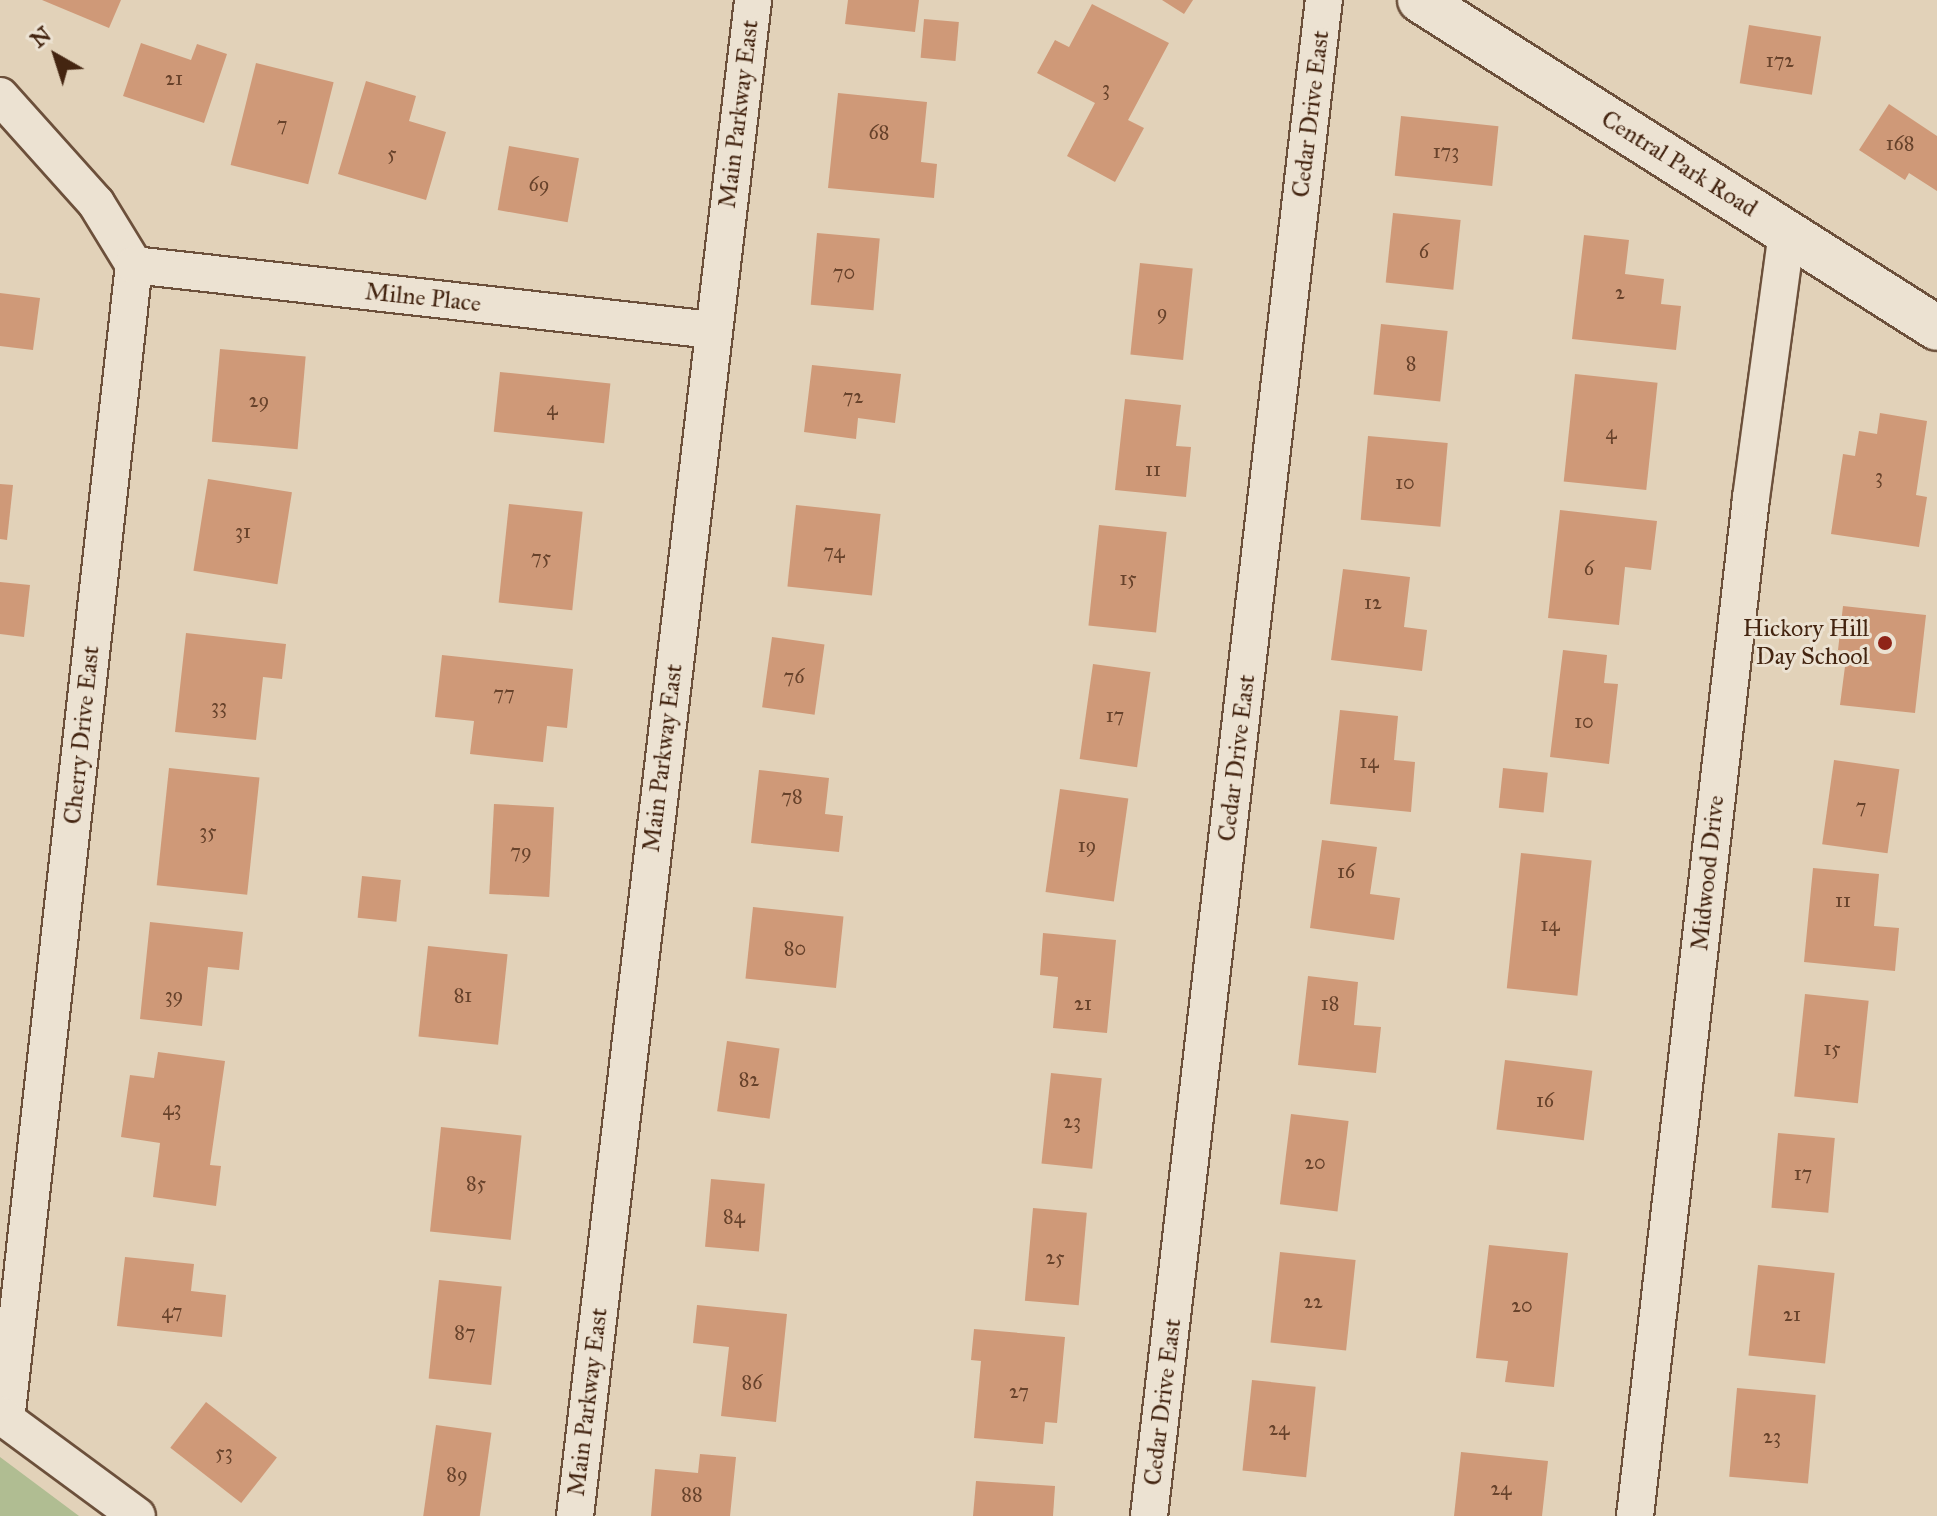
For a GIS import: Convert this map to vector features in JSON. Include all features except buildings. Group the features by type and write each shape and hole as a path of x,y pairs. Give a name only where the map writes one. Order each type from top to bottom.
{"street":[{"name":"Main Parkway East","path":"575,1516 753,0"},
{"name":"Cedar Drive East","path":"1149,1516 1324,0"},
{"name":"Central Park Road","path":"1420,0 1937,328"},
{"path":"0,96 96,203 134,265"},
{"name":"Midwood Drive","path":"1635,1516 1751,498 1787,232"},
{"name":"Milne Place","path":"134,265 712,330"},
{"name":"Cherry Drive East","path":"3,1418 134,265"},
{"path":"3,1418 137,1516"}],"green space":[{"path":"0,1457 79,1516 0,1516"}],"place":[{"name":"Hickory Hill Day School","path":"1885,643"}]}
